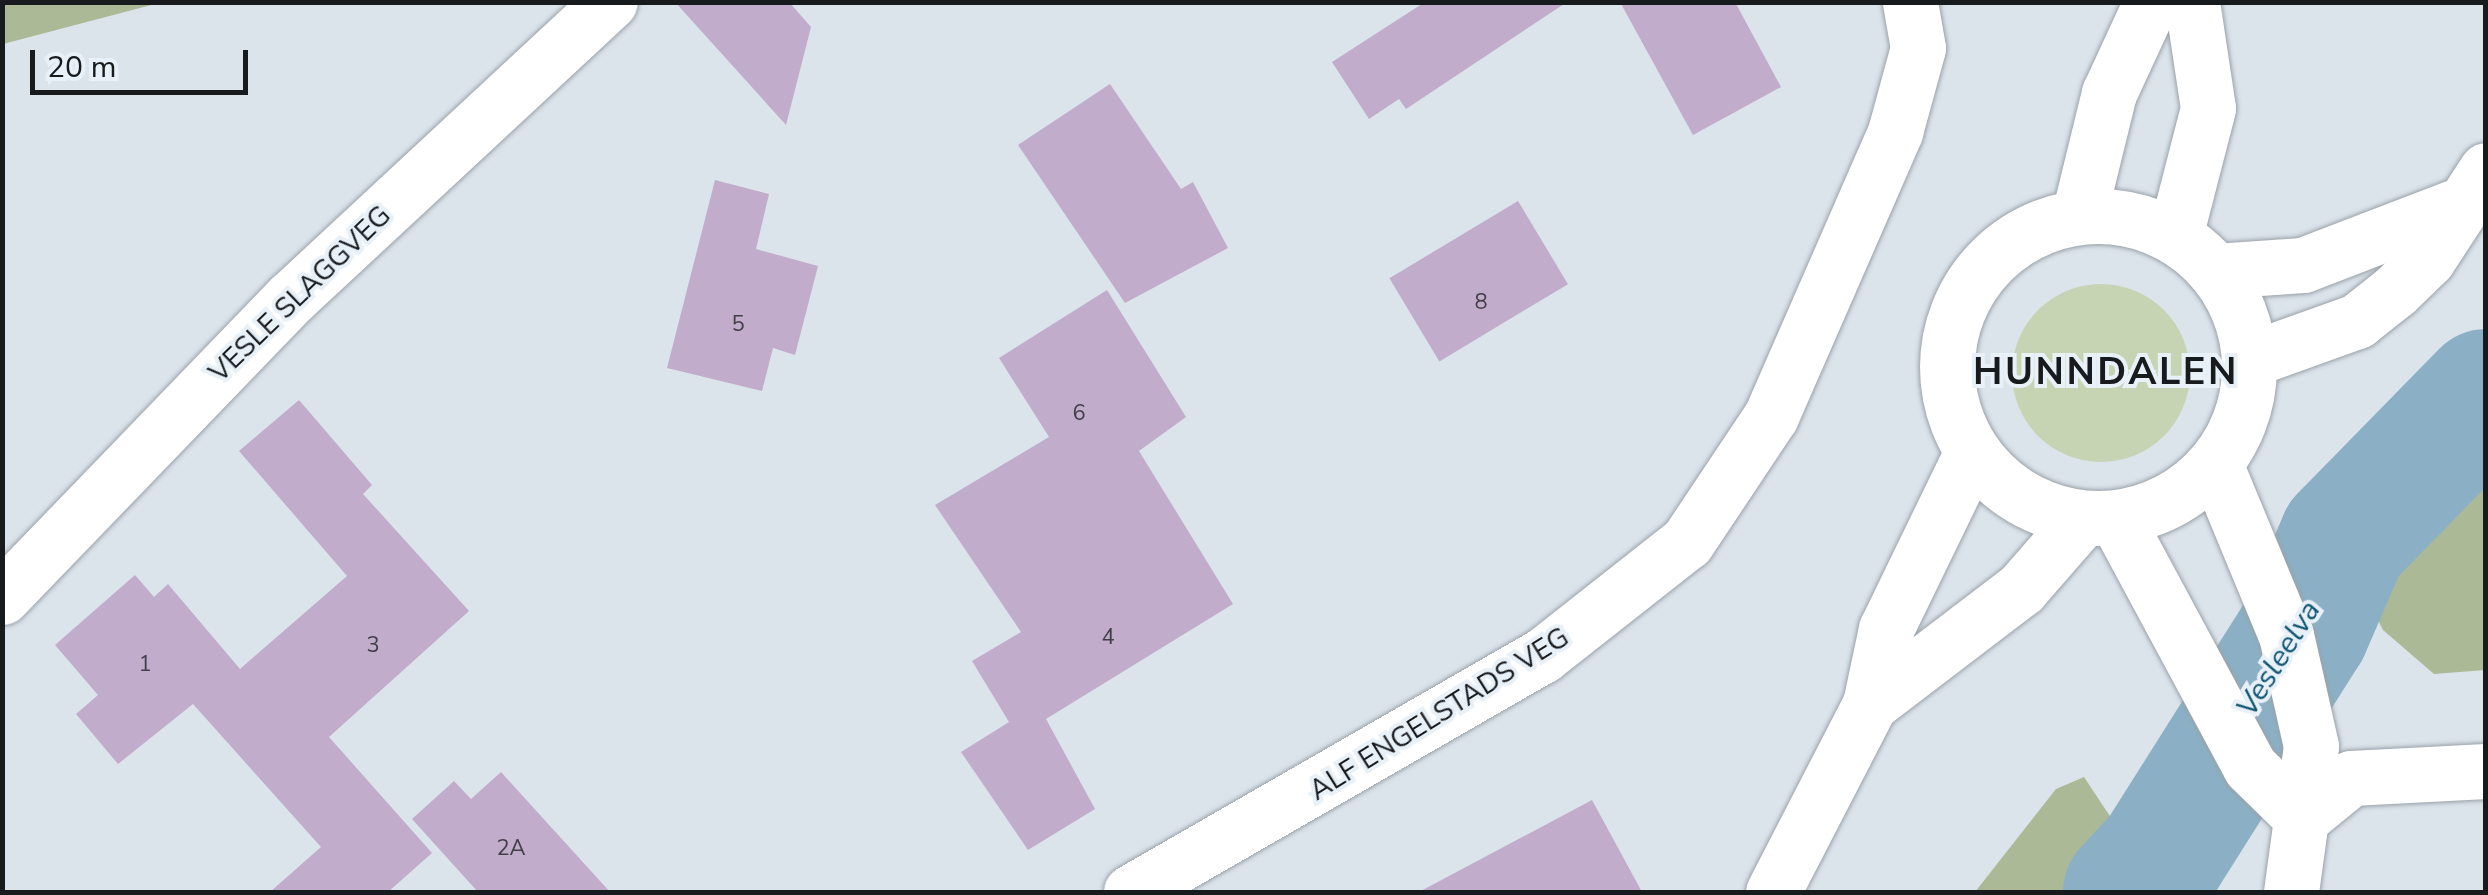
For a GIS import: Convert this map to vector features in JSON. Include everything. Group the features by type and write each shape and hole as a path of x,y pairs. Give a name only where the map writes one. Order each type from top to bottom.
{"main road":[{"name":"VESLE SLAGGVEG","path":"2,597 291,298 610,2"},
{"name":"ALF ENGELSTADS VEG","path":"1131,892 1542,656 1686,542 1771,416 1895,132 1918,48 1910,2"},
{"path":"2079,216 2110,93 2151,2"},
{"path":"2174,236 2208,108 2192,2"},
{"path":"2216,271 2304,266 2470,188"},
{"path":"2252,359 2357,321 2428,258 2470,188"},
{"path":"1870,704 2021,589 2099,519 2158,508 2215,464 2243,415 2252,359 2237,303 2216,271 2174,236 2136,219 2079,216 2008,244 1959,303 1945,392 1972,452 1992,478 2099,519 2250,768 2302,818"},
{"path":"1772,892 1870,704 1886,629 1972,452"},
{"path":"2215,464 2286,635 2311,746 2291,892"},
{"path":"2302,818 2351,778 2486,770"}],"green space":[{"path":"3,2 159,2 159,3 3,44"},
{"path":"2101,284 2135,291 2164,310 2183,339 2190,373 2183,407 2164,436 2135,455 2101,462 2067,455 2038,436 2019,407 2012,373 2019,339 2038,310 2067,291"},
{"path":"2485,470 2485,670 2434,674 2383,630 2368,601 2370,570"},
{"path":"2084,777 2160,892 1975,892 2056,789"}],"building":[{"path":"675,2 789,2 811,27 786,125"},
{"path":"1425,2 1567,2 1406,109 1399,99 1369,119 1332,62"},
{"path":"1620,2 1735,2 1781,87 1693,135"},
{"path":"1110,84 1181,189 1193,182 1228,248 1125,303 1018,145"},
{"path":"715,180 769,194 756,249 818,266 795,355 773,348 762,391 667,368"},
{"path":"1518,201 1568,284 1439,361 1389,278"},
{"path":"1107,290 1186,417 1139,451 1233,604 1046,719 1095,809 1028,850 961,752 1009,722 972,661 1021,632 935,505 1049,437 999,358"},
{"path":"299,400 372,485 363,494 469,611 329,737 432,853 388,892 270,892 321,847 193,704 118,764 76,714 98,695 55,645 135,575 154,597 168,584 240,669 347,576 239,451"},
{"path":"501,772 610,892 478,892 412,819 454,781 471,799"},
{"path":"1592,800 1642,892 1419,892"}],"waterway":[{"name":"Vesleelva","path":"2128,892 2162,855 2305,629 2344,539 2486,394"}],"district":[{"name":"HUNNDALEN","path":"2106,372"}]}
